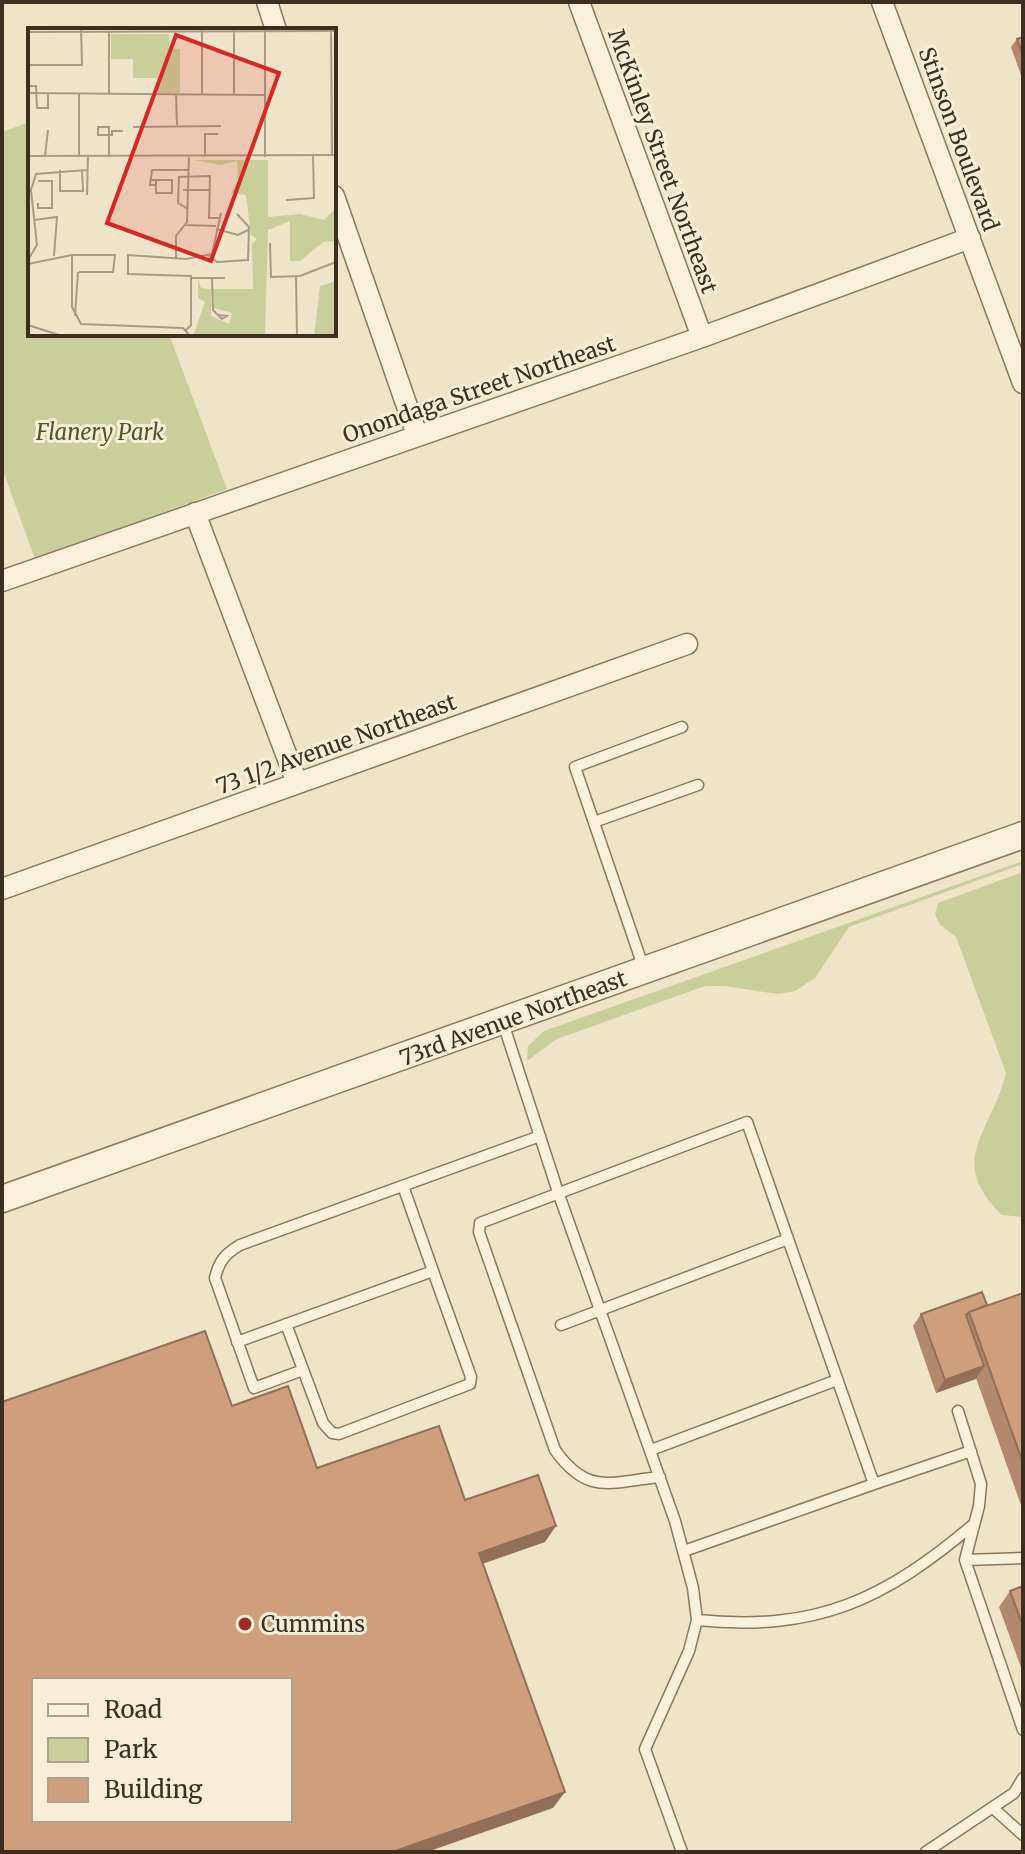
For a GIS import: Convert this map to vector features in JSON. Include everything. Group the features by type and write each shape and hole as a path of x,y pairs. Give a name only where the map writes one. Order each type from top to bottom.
{"street":[{"path":"267,2 275,28"},
{"name":"McKinley Street Northeast","path":"579,2 702,337"},
{"name":"Stinson Boulevard","path":"882,2 1023,383"},
{"path":"336,202 417,435"},
{"name":"Onondaga Street Northeast","path":"2,581 702,337 970,238"},
{"path":"195,513 297,783"},
{"name":"73 1/2 Avenue Northeast","path":"2,889 687,644"},
{"name":"73rd Avenue Northeast","path":"2,1199 1023,835"}],"lane":[{"path":"645,971 575,767 682,727"},
{"path":"594,822 698,785"},
{"path":"502,1022 599,1310 651,1450 693,1588 697,1620 689,1651 645,1749 682,1852"},
{"path":"660,1477 601,1483 581,1478 566,1466 555,1450 479,1232 480,1223 747,1122 874,1484"},
{"path":"303,1370 254,1388 215,1278 218,1264 226,1253 240,1245 540,1136"},
{"path":"286,1324 323,1423 332,1433 339,1434 470,1384 471,1377 403,1186"},
{"path":"561,1325 788,1239"},
{"path":"237,1342 433,1271"},
{"path":"651,1450 837,1380"},
{"path":"958,1411 981,1484 965,1560 1023,1730"},
{"path":"684,1551 971,1451"},
{"path":"697,1620 740,1624 780,1622 852,1604 885,1589 924,1565 974,1524"},
{"path":"965,1560 1023,1558"},
{"path":"926,1852 1014,1793 1023,1778"},
{"path":"993,1808 1023,1835"}],"green space":[{"name":"Flanery Park","path":"28,123 28,336 170,336 227,489 35,559 2,468 2,132"},
{"path":"1023,861 1023,864 849,927 815,978 795,991 778,994 705,986 557,1039 527,1061 528,1046 544,1031"},
{"path":"1023,872 1023,1217 1002,1215 985,1196 977,1178 977,1146 1006,1073 956,937 940,925 935,915 938,903"}],"building":[{"path":"1023,37 1023,56 1017,39"},
{"path":"982,1292 987,1305 966,1315 984,1366 945,1380 921,1314"},
{"path":"1023,1293 1023,1463 969,1312"},
{"name":"Cummins","path":"205,1331 232,1406 288,1386 317,1468 439,1426 465,1500 538,1475 556,1526 479,1553 565,1792 392,1852 2,1852 2,1402"},
{"path":"1023,1586 1023,1626 1010,1591"}],"place":[{"name":"Cummins","path":"245,1624"}]}
